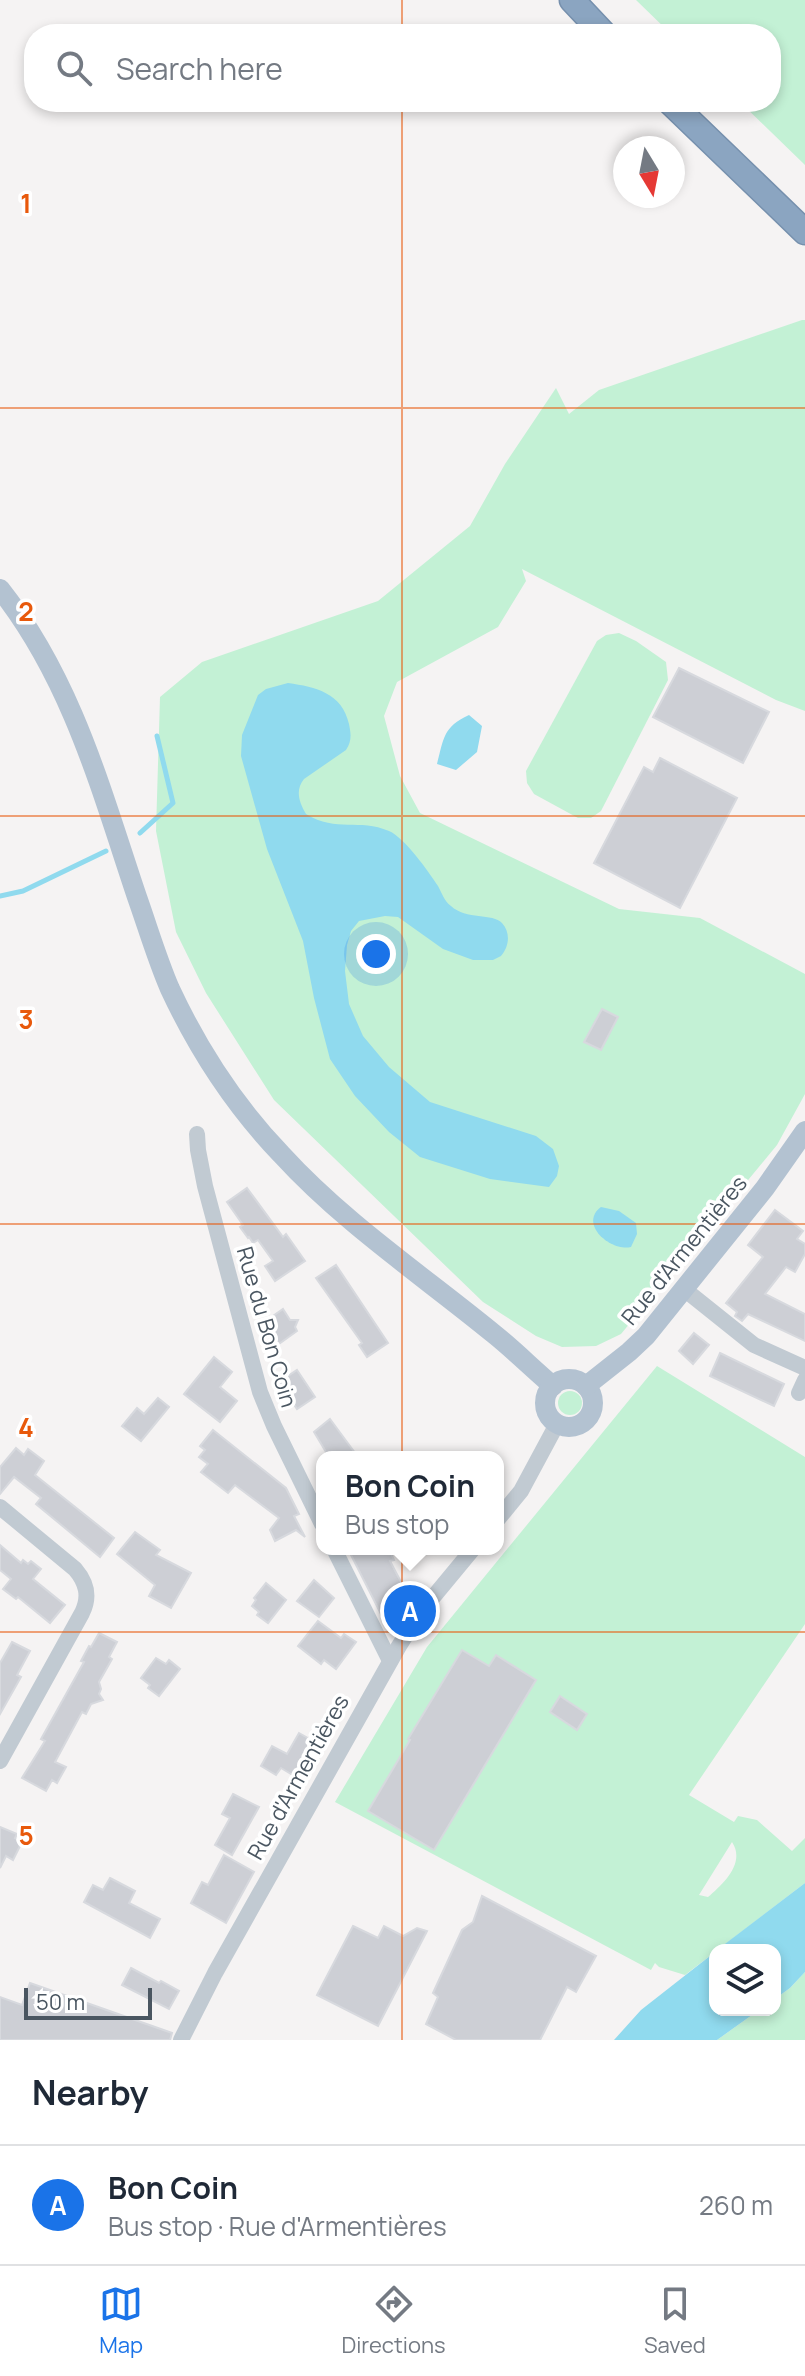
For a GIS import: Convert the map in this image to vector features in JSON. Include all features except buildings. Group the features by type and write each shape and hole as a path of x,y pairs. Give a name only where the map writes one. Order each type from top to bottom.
{"highway":[{"path":"572,0 595,24"},
{"path":"680,112 805,232"}],"main road":[{"path":"0,589 25,624 71,709 87,745 164,974 201,1048 223,1083 272,1145 320,1193 553,1386"},
{"name":"Rue d'Armentières","path":"586,1386 638,1344 774,1177 805,1131"},
{"path":"569,1379 586,1386 593,1399 589,1416 574,1427 557,1424 550,1418 545,1406 553,1386 569,1379"}],"street":[{"name":"Rue du Bon Coin","path":"197,1134 205,1186 260,1392 316,1512"},
{"path":"684,1289 754,1345 805,1368"},
{"path":"504,1512 521,1491 557,1424"},
{"path":"0,1507 75,1569 84,1582 87,1601 0,1761"},
{"path":"337,1555 390,1661"},
{"name":"Rue d'Armentières","path":"181,2040 215,1973 390,1661 420,1613 468,1555"}],"green space":[{"path":"636,0 805,0 805,165 750,112 781,112 781,24 661,24"},
{"path":"805,320 805,711 776,700 522,569 526,581 498,627 397,682 384,716 400,776 420,813 619,909 700,918 805,974 805,1094 777,1145 621,1334 596,1346 562,1347 536,1336 483,1302 274,1100 206,993 176,932 156,831 160,697 202,662 378,601 470,526 505,464 556,388 569,414 599,390"},
{"path":"619,633 666,662 668,680 601,811 591,818 578,818 534,794 527,783 526,771 597,641 606,635"},
{"path":"657,1366 805,1457 805,1624 689,1795 734,1822 738,1816 757,1820 792,1851 805,1838 805,1883 725,1944 709,1944 709,1957 685,1975 655,1963 651,1970 335,1802 427,1647","holes":["732,1842 736,1850 735,1865 708,1897 699,1895"]},
{"path":"570,1391 581,1398 582,1403 575,1414 570,1415 559,1408 558,1403 565,1392"},
{"path":"805,1972 805,2040 717,2040 751,2016 781,2016 781,1995"}],"water":[{"path":"288,683 318,690 334,698 346,714 350,731 346,750 301,783 299,796 306,814 328,823 378,827 389,831 409,848 449,904 464,913 498,920 508,935 501,956 493,960 473,960 443,949 398,917 359,921 351,931 347,945 345,971 349,1004 363,1036 389,1067 430,1102 536,1136 553,1149 559,1166 557,1176 549,1187 490,1179 420,1157 389,1132 355,1096 330,1059 303,941 267,849 241,756 242,735 258,695 266,689"},
{"path":"469,715 482,726 477,752 456,770 437,764 449,729"},
{"path":"601,1207 619,1211 636,1223 637,1234 631,1247 615,1245 600,1235 593,1221"},
{"path":"805,1883 805,1972 790,1988 781,1995 781,1944 725,1944"},
{"path":"709,1957 709,2016 751,2016 717,2040 614,2040 641,2010"}],"waterway":[{"path":"140,833 173,803 157,736"},
{"path":"0,896 23,891 106,851"}],"place":[{"name":"Bon Coin","path":"410,1611"}]}
